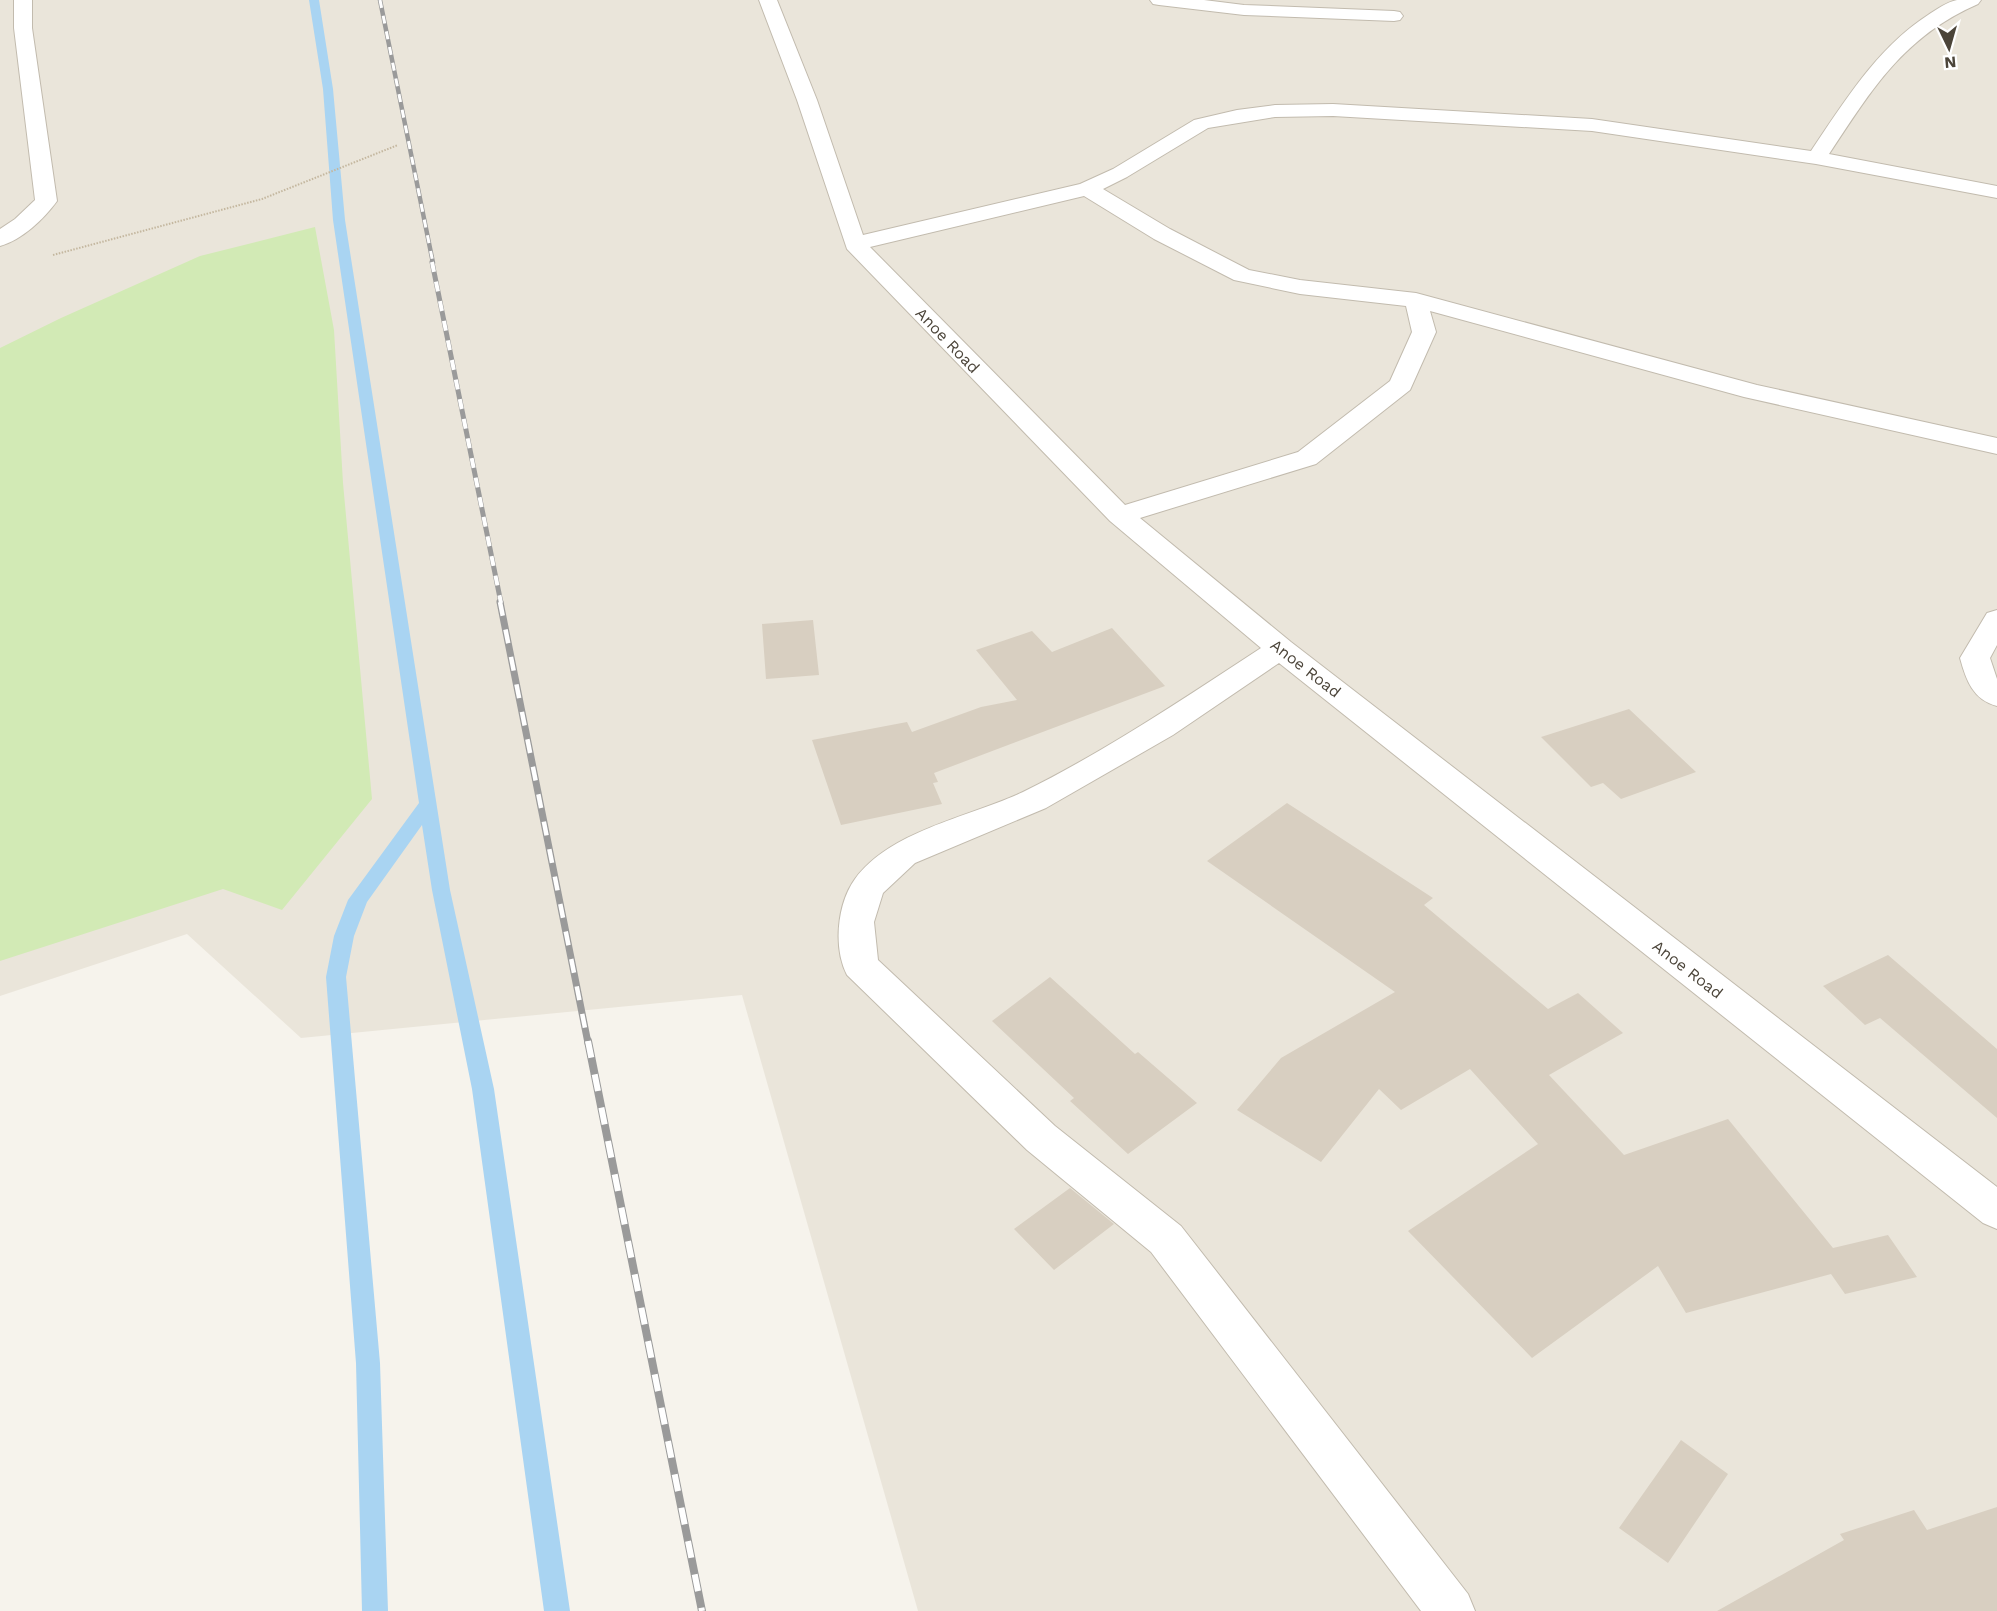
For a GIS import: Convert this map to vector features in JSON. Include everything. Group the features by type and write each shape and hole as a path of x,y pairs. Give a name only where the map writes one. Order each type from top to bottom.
{"street":[{"path":"0,239 23,224 46,201 23,28 23,0"},
{"name":"Anoe Road","path":"768,0 807,100 855,244 1120,515 1280,649 1997,1211"},
{"path":"1159,0 1244,10 1394,16"},
{"path":"1816,158 1873,75 1888,58 1926,24 1960,4 1972,0"},
{"path":"855,244 1087,189 1120,173 1201,124 1275,111 1333,110 1592,125 1816,158 1997,192"},
{"path":"1087,189 1162,234 1242,275 1300,287 1416,300 1754,392 1996,449"},
{"path":"1120,515 1307,458 1401,385 1424,332 1416,300"},
{"path":"1997,619 1975,658 1982,682 1997,696"},
{"path":"1280,649 1162,728 1034,800 903,854 868,887 856,922 860,965 1041,1138 1166,1239 1451,1611"}],"path":[{"path":"45,257 262,200 398,145"}],"shaded area":[{"path":"0,0 1997,0 1997,1611 918,1611 742,995 301,1038 187,934 0,996"}],"green space":[{"path":"315,227 334,330 343,483 372,799 282,910 223,889 0,961 0,348 200,256"}],"building":[{"path":"813,620 819,675 766,679 762,624"},
{"path":"1112,628 1165,686 934,773 938,782 933,783 942,804 841,825 812,740 907,722 912,732 981,707 1017,700 976,650 1032,631 1052,652"},
{"path":"1629,709 1696,772 1621,799 1603,783 1591,787 1541,737"},
{"path":"1287,803 1433,898 1424,905 1548,1009 1578,993 1623,1033 1549,1075 1624,1155 1728,1119 1833,1248 1888,1235 1917,1277 1845,1294 1831,1274 1686,1313 1658,1266 1532,1358 1408,1231 1538,1144 1470,1069 1401,1110 1379,1089 1321,1162 1237,1110 1281,1058 1395,992 1207,861"},
{"path":"1888,955 1997,1049 1997,1118 1880,1018 1865,1025 1823,986"},
{"path":"1050,977 1135,1054 1138,1052 1197,1103 1128,1154 1070,1101 1074,1098 992,1021"},
{"path":"1070,1188 1114,1224 1054,1270 1014,1229"},
{"path":"1681,1440 1728,1474 1668,1563 1619,1528"},
{"path":"1997,1507 1997,1611 1717,1611 1844,1540 1840,1534 1914,1510 1927,1530"}],"waterway":[{"path":"314,0 328,89 339,220 428,804"},
{"path":"375,1611 368,1363 336,977 344,936 358,900 428,804"},
{"path":"428,804 441,890 483,1089 557,1611"}],"railway":[{"path":"380,0 433,263"},
{"path":"432,262 501,603"},
{"path":"500,602 588,1043"},
{"path":"588,1041 702,1611"}]}
